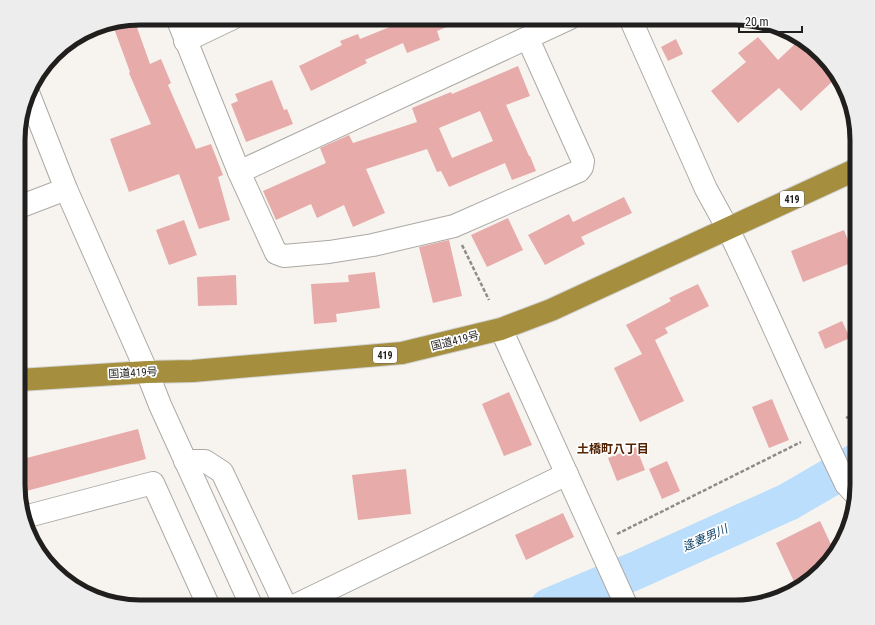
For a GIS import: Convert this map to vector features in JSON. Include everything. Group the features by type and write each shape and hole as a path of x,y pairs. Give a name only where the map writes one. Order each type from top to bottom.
{"highway":[{"name":"国道419号","path":"25,380 147,372 193,371 402,354 501,329 551,310 850,172"}],"street":[{"path":"179,25 239,172 276,254 279,256 358,248 454,226 579,171 582,167 583,161 528,39"},
{"path":"185,41 218,25"},
{"path":"239,172 556,25"},
{"path":"633,25 706,189 743,260 823,436 850,487"},
{"path":"32,102 66,189 147,372 160,405 249,600"},
{"path":"25,205 66,189"},
{"path":"501,329 625,600"},
{"path":"185,461 205,461 222,472 283,600"},
{"path":"306,600 567,474"},
{"path":"29,516 153,483 206,600"}],"path":[{"path":"454,226 489,300"},
{"path":"846,418 850,416"},
{"path":"598,543 801,442"}],"building":[{"path":"136,25 150,64 161,59 171,83 168,85 196,149 211,144 223,175 218,177 230,220 199,229 179,174 129,192 110,139 151,124 129,73 130,72 114,28"},
{"path":"395,25 452,25 437,31 440,40 407,53 403,43 365,60 367,63 311,91 299,66 342,45 340,41 358,34 360,39"},
{"path":"758,37 778,60 796,43 802,50 804,48 816,59 833,80 801,111 779,88 738,123 711,91 746,62 738,53"},
{"path":"676,39 683,54 668,61 661,47"},
{"path":"518,66 530,96 506,105 536,171 512,180 505,163 449,187 441,171 437,172 427,149 366,169 385,213 353,227 344,205 317,218 311,204 276,220 263,191 326,163 320,148 349,135 353,143 417,122 412,108 451,92 452,94","holes":["480,111 493,141 452,158 439,128"]},
{"path":"272,80 284,110 287,109 293,124 246,142 231,104 238,101 235,94"},
{"path":"624,197 632,213 581,237 585,244 545,265 528,235 569,214 573,222"},
{"path":"508,218 523,250 487,267 471,235"},
{"path":"184,220 197,255 169,265 156,230"},
{"path":"844,230 850,246 850,263 803,282 791,251"},
{"path":"449,240 462,296 433,303 419,247"},
{"path":"375,272 380,308 336,314 337,322 314,324 311,284 349,282 348,275"},
{"path":"236,275 237,305 198,306 197,277"},
{"path":"698,284 709,306 665,328 668,333 655,340 684,401 640,422 614,368 642,354 626,325 671,301 669,298"},
{"path":"842,321 850,338 825,349 818,332"},
{"path":"509,392 532,445 504,456 482,404"},
{"path":"772,399 789,440 769,448 752,407"},
{"path":"138,429 146,459 25,491 25,458"},
{"path":"636,447 645,470 617,481 608,458"},
{"path":"667,461 680,491 662,499 649,469"},
{"path":"406,469 411,514 358,520 352,475"},
{"path":"563,513 574,537 526,560 515,535"},
{"path":"820,521 832,546 811,571 795,583 776,543"}],"waterway":[{"name":"逢妻男川","path":"566,600 637,570 788,502 850,466"}],"district":[{"name":"土橋町八丁目","path":"613,449"}]}
